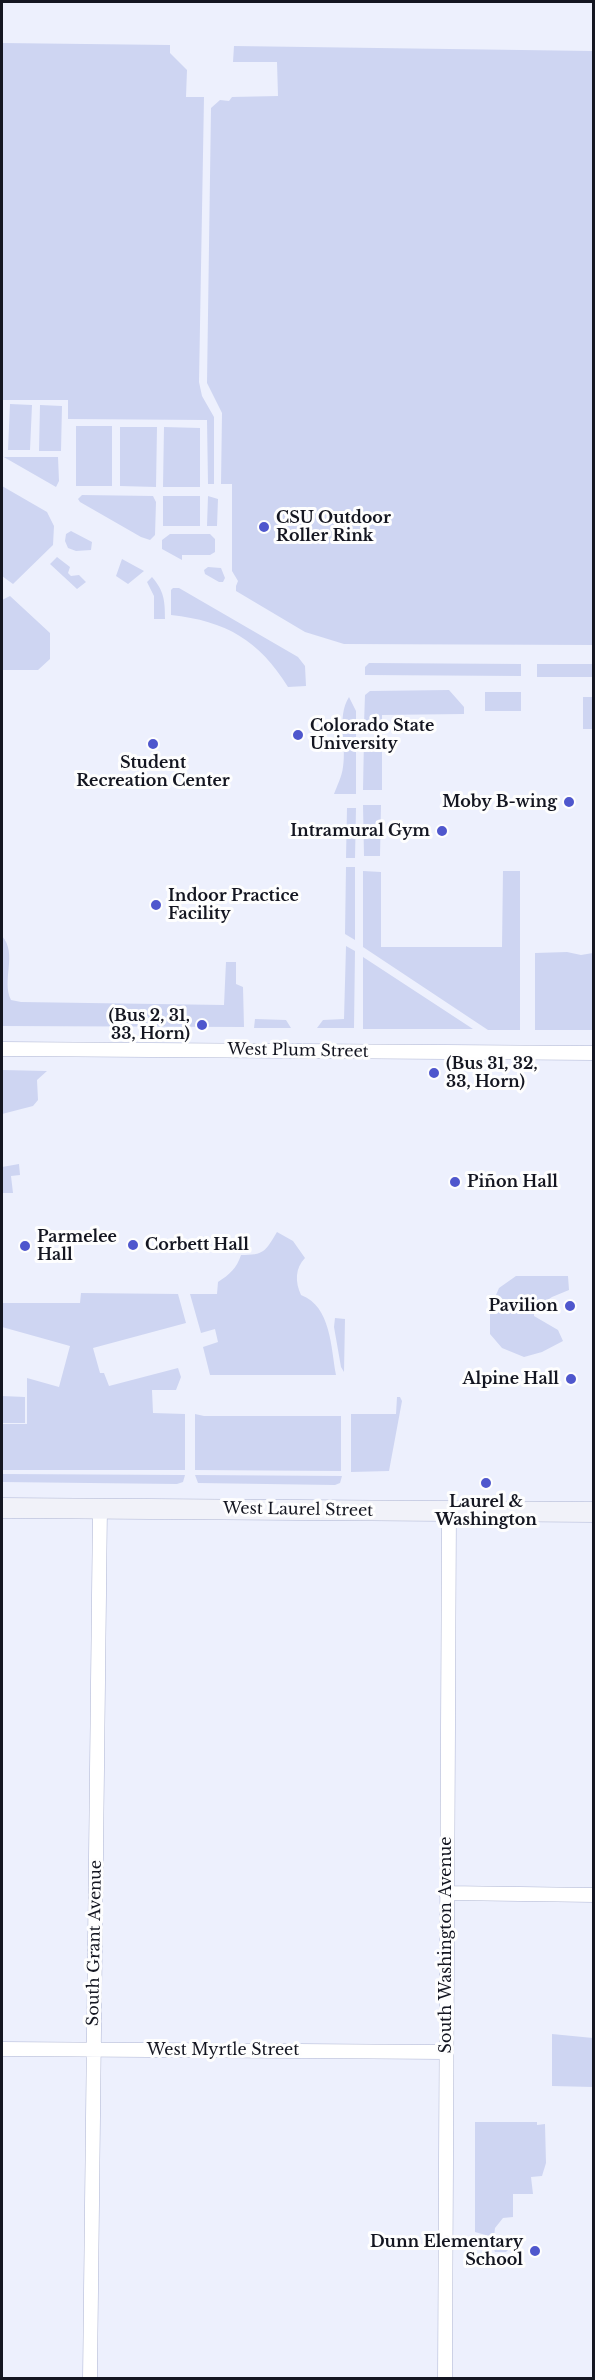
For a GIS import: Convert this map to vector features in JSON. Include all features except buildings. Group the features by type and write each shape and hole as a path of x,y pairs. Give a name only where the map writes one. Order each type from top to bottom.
{"main road":[{"name":"West Laurel Street","path":"2,1508 594,1512"}],"street":[{"name":"West Plum Street","path":"2,1049 594,1053"},
{"name":"South Grant Avenue","path":"90,2379 100,1508"},
{"name":"South Washington Avenue","path":"445,2379 449,1511"},
{"path":"446,1893 594,1895"},
{"name":"West Myrtle Street","path":"2,2049 445,2052"}],"shaded area":[{"path":"2,43 170,45 170,53 187,70 186,97 204,97 199,382 202,396 214,417 214,484 208,484 207,420 68,419 68,400 3,400 2,456"},
{"path":"234,46 593,51 593,645 344,644 305,632 236,591 238,581 232,571 232,484 221,484 222,413 207,383 211,108 220,100 229,101 232,97 278,96 277,62 233,62"},
{"path":"10,404 32,405 30,450 8,450"},
{"path":"40,405 62,406 61,451 39,451"},
{"path":"76,426 112,426 112,486 76,486"},
{"path":"120,427 157,427 156,487 120,486"},
{"path":"164,427 200,428 200,487 163,487"},
{"path":"4,457 58,457 59,481 56,487"},
{"path":"2,486 47,512 54,526 53,545 13,584 2,576"},
{"path":"82,495 153,496 156,502 155,535 150,540 141,537 80,502 78,499"},
{"path":"163,496 200,496 200,526 163,526"},
{"path":"208,496 218,499 217,526 207,526"},
{"path":"71,531 92,542 91,550 76,551 68,548 65,541 66,534"},
{"path":"170,534 210,534 215,539 215,552 210,555 182,555 182,560 162,549 162,540"},
{"path":"57,557 70,567 68,573 71,576 79,575 86,582 77,589 50,564"},
{"path":"122,559 144,571 128,584 116,576"},
{"path":"208,567 221,568 225,578 223,582 205,574 204,570"},
{"path":"152,577 163,596 165,619 154,619 154,596 147,582"},
{"path":"179,588 298,657 305,666 306,686 288,687 253,645 225,628 208,622 171,615 171,590"},
{"path":"10,596 50,633 50,659 38,670 2,670 2,600"},
{"path":"369,663 521,664 521,676 365,675 365,667"},
{"path":"537,664 593,664 593,677 537,677"},
{"path":"449,690 464,707 464,714 382,715 382,724 364,724 365,695 370,691"},
{"path":"485,692 521,692 521,711 485,711"},
{"path":"349,697 356,711 356,794 334,794 343,767 342,722"},
{"path":"583,697 593,697 593,729 583,729"},
{"path":"364,739 382,739 382,790 363,790"},
{"path":"363,805 381,805 380,856 364,856"},
{"path":"347,808 356,808 355,858 346,858"},
{"path":"346,867 355,867 355,940 345,934"},
{"path":"363,871 381,872 381,947 502,947 503,871 520,871 520,1030 488,1030 363,947"},
{"path":"2,936 9,951 8,992 11,1000 21,1002 224,1005 226,962 236,962 236,984 243,987 244,1027 2,1026"},
{"path":"346,946 355,951 354,1028 317,1028 323,1020 344,1019"},
{"path":"567,952 581,955 593,953 593,1030 535,1030 535,953"},
{"path":"363,957 473,1029 363,1029"},
{"path":"255,1019 286,1020 291,1028 254,1028"},
{"path":"2,1070 47,1071 37,1080 38,1100 33,1106 2,1114"},
{"path":"19,1164 20,1175 11,1176 13,1193 2,1193 2,1167"},
{"path":"277,1232 293,1241 305,1258 298,1271 298,1285 301,1295 311,1300 324,1318 331,1341 336,1375 210,1375 203,1347 218,1342 215,1329 201,1333 190,1294 217,1294 218,1282 232,1271 241,1255 263,1251"},
{"path":"516,1276 568,1276 569,1290 552,1297 534,1309 534,1316 558,1330 563,1341 542,1352 524,1357 502,1348 490,1334 490,1309 499,1288"},
{"path":"81,1293 178,1294 186,1323 93,1348 100,1373 104,1373 109,1386 178,1368 181,1377 176,1390 152,1390 153,1413 185,1414 185,1470 2,1470 2,1424 27,1424 27,1378 59,1387 70,1346 2,1327 2,1296 3,1303 80,1303"},
{"path":"335,1318 345,1319 344,1372 341,1367 334,1327"},
{"path":"2,1396 25,1397 25,1423 2,1423"},
{"path":"397,1397 400,1397 402,1401 389,1471 351,1472 351,1414 396,1414"},
{"path":"195,1414 204,1416 341,1416 341,1471 195,1470"},
{"path":"2,1474 185,1475 183,1482 177,1484 2,1482"},
{"path":"195,1475 342,1476 340,1483 335,1485 198,1483"},
{"path":"552,2034 593,2038 593,2087 552,2086"},
{"path":"475,2122 545,2124 546,2163 542,2176 531,2177 533,2194 513,2194 513,2217 503,2218 495,2228 497,2242 508,2250 506,2252 495,2252 489,2236 475,2232"}],"place":[{"name":"CSU Outdoor Roller Rink","path":"264,527"},
{"name":"Colorado State University","path":"298,735"},
{"name":"Student Recreation Center","path":"153,744"},
{"name":"Moby B-wing","path":"569,802"},
{"name":"Intramural Gym","path":"442,831"},
{"name":"Indoor Practice Facility","path":"156,905"},
{"name":"(Bus 2, 31, 33, Horn)","path":"202,1025"},
{"name":"(Bus 31, 32, 33, Horn)","path":"434,1073"},
{"name":"Piñon Hall","path":"455,1182"},
{"name":"Corbett Hall","path":"133,1245"},
{"name":"Parmelee Hall","path":"25,1246"},
{"name":"Pavilion","path":"570,1306"},
{"name":"Alpine Hall","path":"571,1379"},
{"name":"Laurel & Washington","path":"486,1483"},
{"name":"Dunn Elementary School","path":"535,2251"}]}
